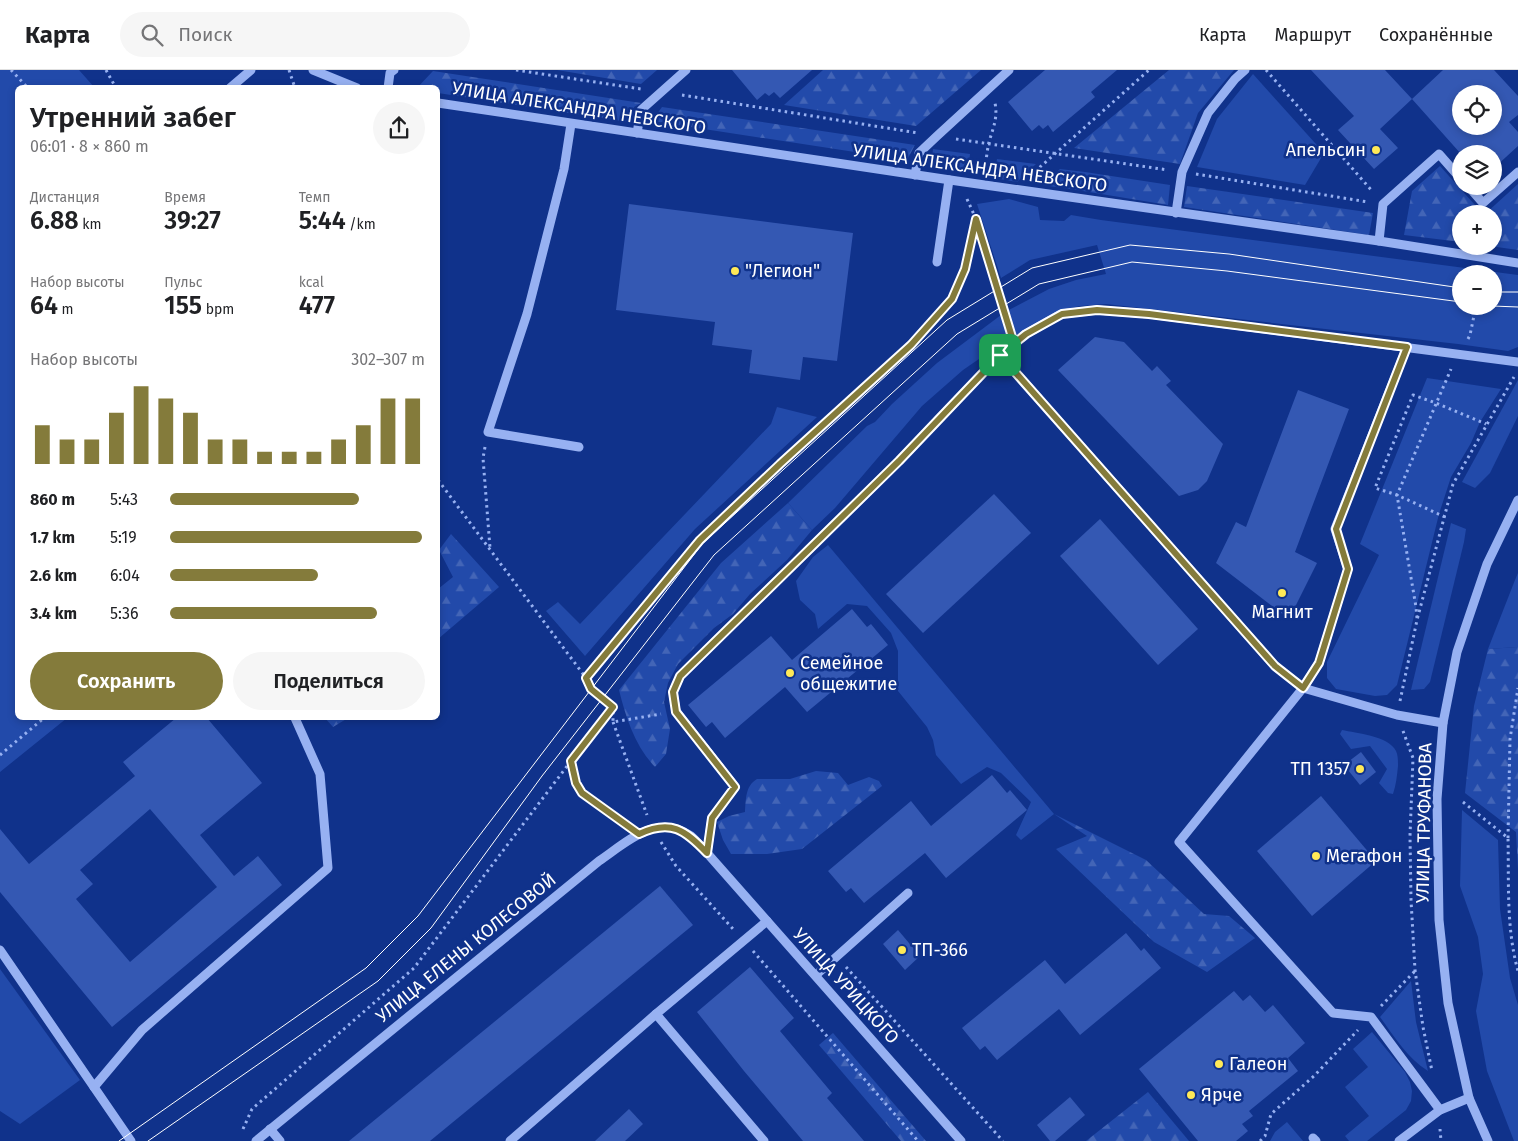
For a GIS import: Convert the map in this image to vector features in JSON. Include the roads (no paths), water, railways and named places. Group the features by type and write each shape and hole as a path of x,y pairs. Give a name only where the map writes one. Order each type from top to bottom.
{"street":[{"path":"234,85 251,70"},
{"path":"313,70 349,85"},
{"path":"388,85 390,73 394,70"},
{"path":"637,133 641,110 686,70"},
{"path":"915,175 919,153 1009,70"},
{"path":"1176,213 1182,172 1208,113 1235,79 1245,70"},
{"name":"УЛИЦА АЛЕКСАНДРА НЕВСКОГО","path":"440,103 953,181 1518,263"},
{"path":"571,124 564,169 527,314 488,432 579,447"},
{"path":"1379,242 1383,204 1439,154 1452,169"},
{"path":"1502,186 1518,172"},
{"path":"937,262 953,181"},
{"path":"1476,195 1483,203 1492,195"},
{"path":"707,853 712,818 735,787 676,712 673,692 680,676 899,461 1000,355 1026,334 1062,314 1097,310 1149,314 1518,362"},
{"path":"1407,347 1336,529 1348,569 1319,663 1303,688 1179,842 1333,1013 1371,1017 1440,1110"},
{"path":"1000,355 1275,666 1303,688 1397,715 1443,723"},
{"name":"УЛИЦА ТРУФАНОВА","path":"1469,1098 1448,1004 1438,920 1437,799 1443,723 1457,652 1487,564 1515,512 1518,500"},
{"path":"94,1087 142,1030 328,868 320,774 296,720"},
{"name":"УЛИЦА ЕЛЕНЫ КОЛЕСОВОЙ","path":"256,1141 599,861 639,834 652,828 674,827 691,837 707,853"},
{"name":"УЛИЦА УРИЦКОГО","path":"707,853 961,1141"},
{"path":"816,975 908,893"},
{"path":"510,1141 656,1014 767,921"},
{"path":"0,950 131,1141"},
{"path":"656,1014 764,1141"},
{"path":"1399,1141 1440,1110 1469,1098 1488,1141"},
{"path":"270,1129 280,1141"}],"tram line":[{"path":"119,1141 366,968 418,916 702,544 947,320 1032,268 1130,245 1229,254 1452,287"},
{"path":"148,1141 378,981 431,928 542,776 714,555 957,334 1039,284 1132,262 1227,271 1452,301"},
{"path":"1502,292 1518,292"},
{"path":"1502,306 1518,307"}],"place":[{"name":"Апельсин","path":"1376,150"},
{"name":"\"Легион\"","path":"735,271"},
{"name":"Магнит","path":"1282,593"},
{"name":"Семейное общежитие","path":"790,673"},
{"name":"ТП 1357","path":"1360,769"},
{"name":"Мегафон","path":"1316,856"},
{"name":"ТП-366","path":"902,950"},
{"name":"Галеон","path":"1219,1064"},
{"name":"Ярче","path":"1191,1095"}]}
